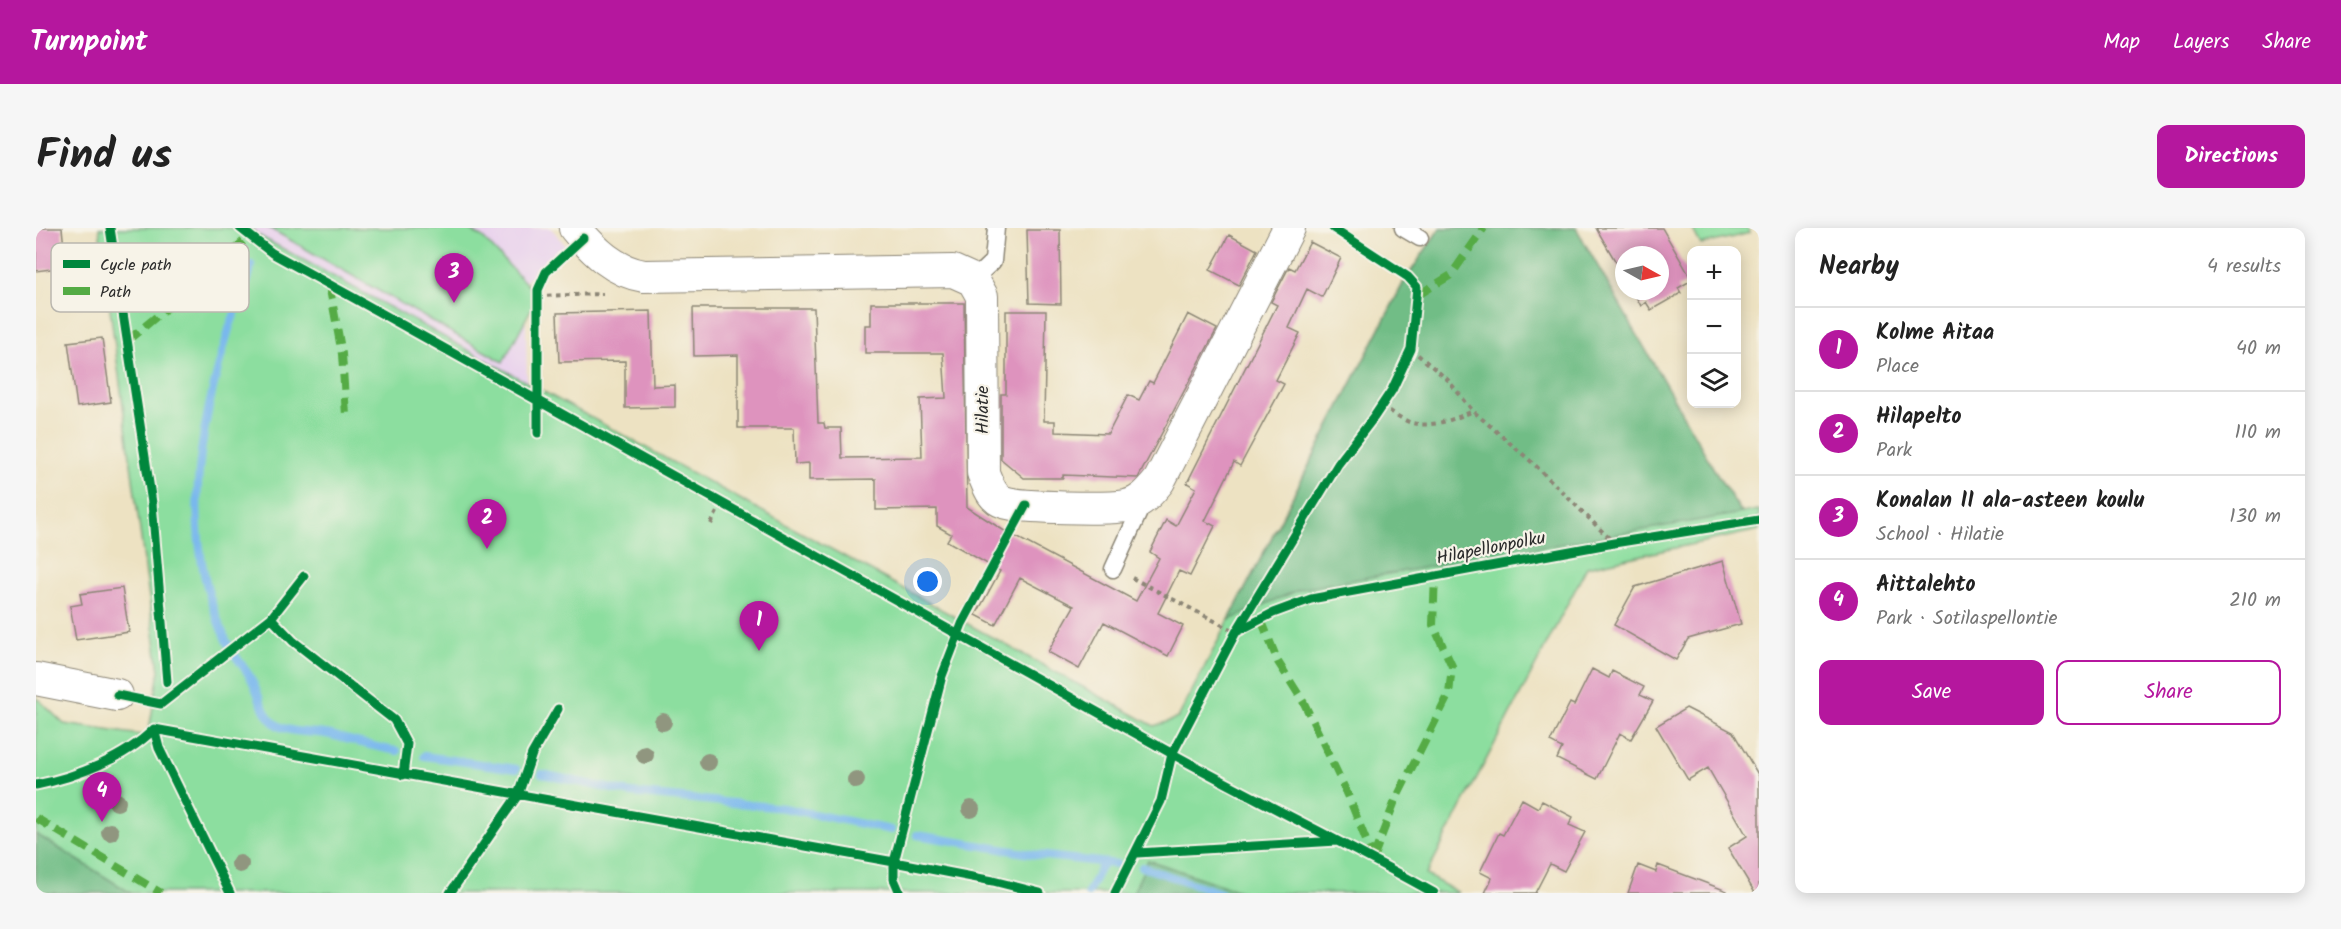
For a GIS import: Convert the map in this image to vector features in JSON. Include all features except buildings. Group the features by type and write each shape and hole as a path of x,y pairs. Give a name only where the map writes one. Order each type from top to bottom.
{"street":[{"path":"574,228 608,262 628,273 644,276 953,270 973,280"},
{"path":"1146,497 1159,481 1289,228"},
{"name":"Hilatie","path":"973,280 982,296 983,473 991,493 1002,502 1026,506 1127,506 1146,497"},
{"path":"36,679 117,695"}],"lane":[{"path":"973,280 993,261 996,228"},
{"path":"1402,228 1420,238"},
{"path":"1113,568 1146,497"}],"path":[{"path":"542,281 538,300 610,293"},
{"path":"1405,362 1412,344 1448,380 1473,411 1534,464 1614,543"},
{"path":"1374,417 1384,402 1412,423 1438,423 1473,411"},
{"path":"711,498 731,509"},
{"path":"711,524 721,504"},
{"path":"1603,545 1625,541"},
{"path":"1113,568 1240,628 1230,642"}],"shaded area":[{"path":"252,228 551,228 566,246 525,282 527,382 256,234"}],"green space":[{"path":"99,228 252,228 256,234 1154,726 1178,718 1404,282 1440,228 1576,228 1615,296 1615,300 1617,300 1719,478 1742,513 1759,510 1759,530 1587,567 1426,875 1459,893 36,893 36,697 64,724 148,736 159,671 110,312 249,312 249,243 101,243"},
{"path":"269,228 467,228 483,238 538,296 503,362"},
{"path":"1440,228 1576,228 1615,296 1615,300 1617,300 1719,478 1742,513 1301,589 1229,620 1404,282"},
{"path":"1692,228 1748,228 1750,233 1701,245"},
{"path":"36,834 131,893 36,893"},
{"path":"1148,860 1245,893 1133,893"}],"waterway":[{"path":"249,273 251,265"},
{"path":"236,312 229,329 209,408 198,486 198,524 202,563 211,601 228,645 249,675 272,721 289,730 331,735 397,751"},
{"path":"424,756 516,769"},
{"path":"542,774 631,793 784,808 891,830"},
{"path":"917,835 1037,855 1117,864"},
{"path":"1088,893 1103,863"},
{"path":"1142,867 1221,893"}],"marked path":[{"path":"1418,295 1451,275 1484,228"},
{"path":"241,243 249,236"},
{"path":"329,284 342,354 346,415"},
{"path":"127,341 162,312"},
{"path":"1373,858 1395,801 1449,694 1452,666 1433,625 1435,576"},
{"path":"1261,619 1278,662 1304,703 1348,795 1373,858"},
{"path":"36,818 161,893"}],"cycle path":[{"path":"110,228 112,243"},
{"path":"240,228 272,253 1169,752 1434,893"},
{"path":"1115,893 1161,801 1172,754 1236,632 1338,464 1392,390 1411,349 1417,287 1408,277 1333,228"},
{"path":"538,433 538,290 546,272 583,238"},
{"path":"123,312 152,503 167,682"},
{"path":"900,893 894,879 894,862 942,676 962,624 1026,505"},
{"name":"Hilapellonpolku","path":"1236,632 1273,613 1311,599 1614,543 1759,520"},
{"path":"117,695 161,704 271,618 304,576"},
{"path":"271,618 293,641 394,720 407,744 403,775"},
{"path":"450,893 518,795 532,754 558,709"},
{"path":"154,729 894,862 993,881 1040,893"},
{"path":"154,729 159,748 230,893"},
{"path":"36,785 83,772 114,758 142,740 154,729"},
{"path":"1137,853 1337,841"}],"place":[{"name":"Konalan II ala-asteen koulu","path":"454,303"},
{"name":"Hilapelto","path":"487,549"},
{"name":"Kolme Aitaa","path":"759,651"},
{"name":"Aittalehto","path":"102,822"}]}
